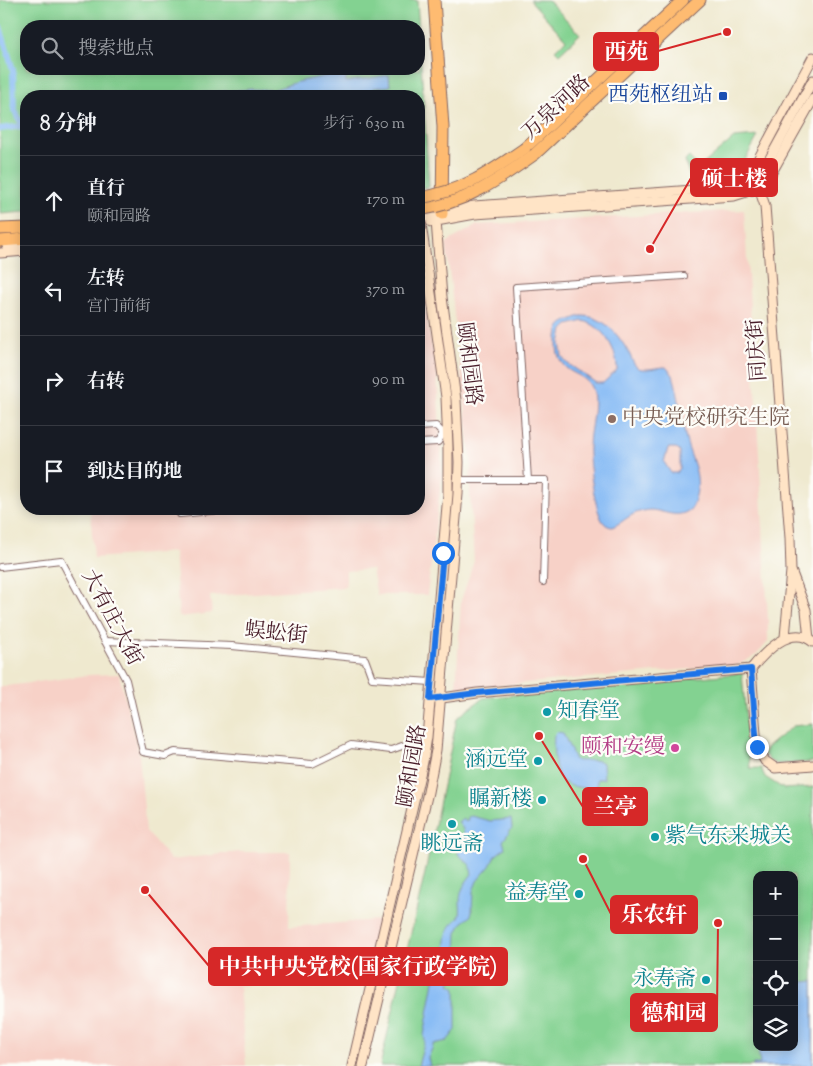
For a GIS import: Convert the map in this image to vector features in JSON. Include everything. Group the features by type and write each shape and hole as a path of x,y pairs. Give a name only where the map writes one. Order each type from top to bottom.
{"highway":[{"path":"434,0 443,127 439,218"},
{"name":"万泉河路","path":"425,196 475,181 525,148 683,0"},
{"name":"万泉河路","path":"425,208 459,200 481,190 497,182 535,154 700,0"},
{"path":"0,230 20,228"},
{"path":"0,241 20,239"}],"main road":[{"path":"439,218 474,206 734,187 747,180 813,57"},
{"path":"759,188 764,169 813,80"},
{"path":"425,221 475,214 734,196 759,188 772,172 813,100"},
{"path":"747,180 759,188"},
{"name":"同庆街","path":"759,188 766,210 791,571"},
{"name":"颐和园路","path":"362,1066 428,792 436,750 458,480 456,400 442,297 439,218"},
{"path":"0,246 20,245"},
{"path":"0,253 20,251"},
{"name":"颐和园路","path":"352,1066 418,790 427,737 448,494 441,360 425,255"},
{"path":"785,637 791,571"},
{"path":"791,571 806,610 811,641"},
{"path":"811,641 798,636 785,637 760,657 751,669 757,747 765,761 775,768 813,765"},
{"path":"430,699 477,693 751,669"}],"street":[{"path":"528,480 516,287 684,276"},
{"path":"425,427 436,426 446,433 438,442 425,443"},
{"path":"458,480 546,480 543,582"},
{"name":"大有庄大街","path":"0,567 61,560 126,680 143,752 164,756 175,752 312,764 351,745 390,750 427,737"},
{"name":"蜈蚣街","path":"105,641 232,646 365,659 372,678 431,682"}],"shaded area":[{"name":"中央党校研究生院","path":"744,210 768,642 756,655 738,665 456,689 461,601 474,561 470,493 471,460 446,243 477,225"},
{"path":"425,306 437,373 442,474 427,595 377,595 372,569 346,571 346,587 210,596 212,613 179,617 174,552 94,558 90,515 425,515"},
{"path":"119,674 139,755 146,831 171,860 239,852 290,852 289,927 377,920 366,972 239,986 246,1066 0,1066 0,687 89,675"}],"green space":[{"path":"0,0 417,0 419,20 20,20 20,75 422,75 423,90 20,90 20,212 0,214"},
{"path":"530,0 548,0 580,34 559,54 555,50 566,40"},
{"path":"425,125 429,187 425,187"},
{"path":"758,136 739,171 707,181 706,178 691,180 685,161 689,157 698,166 701,166 734,138"},
{"path":"742,673 750,768 761,768 765,777 784,789 813,787 813,1066 380,1066 425,873 457,718 483,698"},
{"path":"813,724 813,762 777,764 770,761 764,754 766,748 793,726"}],"water":[{"path":"330,75 346,75 346,82 389,75 390,86 373,88 372,90 272,90 297,82"},
{"path":"252,89 272,90 240,90"},
{"path":"580,316 596,319 610,328 621,340 638,368 666,367 673,375 685,435 697,481 694,503 688,511 679,514 669,514 655,510 643,511 633,514 612,527 606,525 601,519 593,488 589,454 594,407 593,392 586,380 566,368 560,360 557,349 558,330 562,324","holes":["583,321 590,323 603,333 615,355 617,370 603,383 596,383 567,363 562,356 560,343 563,330 568,325","668,448 676,448 680,452 680,468 677,473 671,473 664,462"]},
{"path":"557,732 563,733 575,760 597,760 603,763 604,779 597,779 597,787 592,787 592,789 575,786 565,783 561,779 556,768 554,754 554,735"},
{"path":"471,816 490,821 511,819 512,828 503,841 505,848 495,856 490,866 477,881 473,891 472,912 470,917 462,923 457,933 455,974 450,984 456,988 456,1030 447,1041 434,1044 428,1058 430,1066 418,1066 425,1041 424,1035 436,970 441,964 445,953 448,932 459,916 462,890 472,874 470,865 458,854 460,842 465,840 463,829 458,822 463,818 464,821 468,820 467,817"},
{"path":"798,980 802,982 813,981 813,1066 753,1066 753,1064 760,1064 758,1051 798,1051"}],"waterway":[{"path":"0,27 13,70 14,109 20,120"},
{"path":"0,129 20,126"}],"place":[{"name":"西苑","path":"727,32"},
{"name":"西苑枢纽站","path":"723,96"},
{"name":"硕士楼","path":"650,249"},
{"name":"中央党校研究生院","path":"612,419"},
{"name":"知春堂","path":"547,712"},
{"name":"兰亭","path":"539,736"},
{"name":"颐和安缦","path":"675,748"},
{"name":"涵远堂","path":"538,761"},
{"name":"瞩新楼","path":"542,800"},
{"name":"眺远斋","path":"452,824"},
{"name":"紫气东来城关","path":"655,837"},
{"name":"乐农轩","path":"583,859"},
{"name":"中共中央党校(国家行政学院)","path":"145,890"},
{"name":"益寿堂","path":"579,894"},
{"name":"德和园","path":"718,923"},
{"name":"永寿斋","path":"706,980"}],"route":[{"path":"443,553 430,699 477,693 751,669 757,747"}]}
